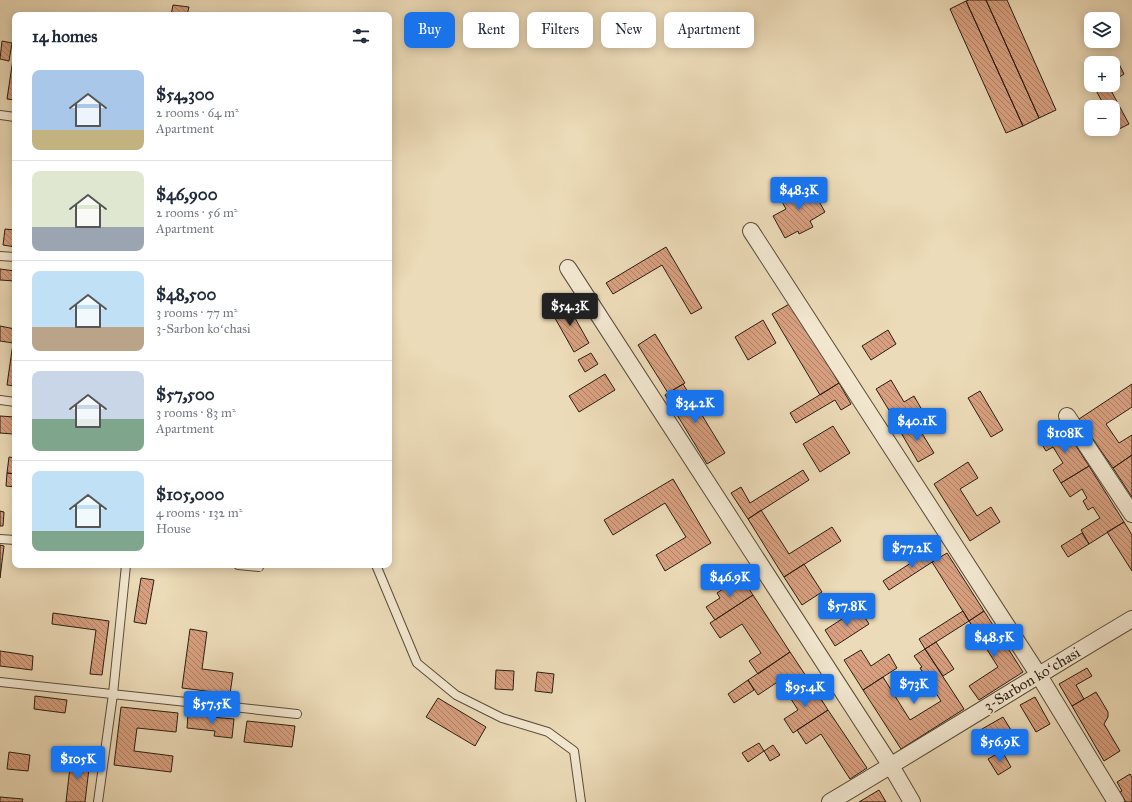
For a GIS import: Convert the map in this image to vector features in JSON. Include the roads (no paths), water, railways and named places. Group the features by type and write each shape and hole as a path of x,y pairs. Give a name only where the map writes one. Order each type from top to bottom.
{"street":[{"path":"751,231 1038,674 1116,802"},
{"path":"568,268 912,802"},
{"path":"1067,416 1132,514"},
{"name":"3-Sarbon koʻchasi","path":"830,802 1038,674 1132,619"}],"lane":[{"path":"0,115 12,116"},
{"path":"0,256 12,257"},
{"path":"0,400 12,402"},
{"path":"0,539 12,540"},
{"path":"98,802 113,694 126,568"},
{"path":"377,568 417,663 456,695 502,718 548,732 574,751 581,802"},
{"path":"0,682 297,714"}]}
